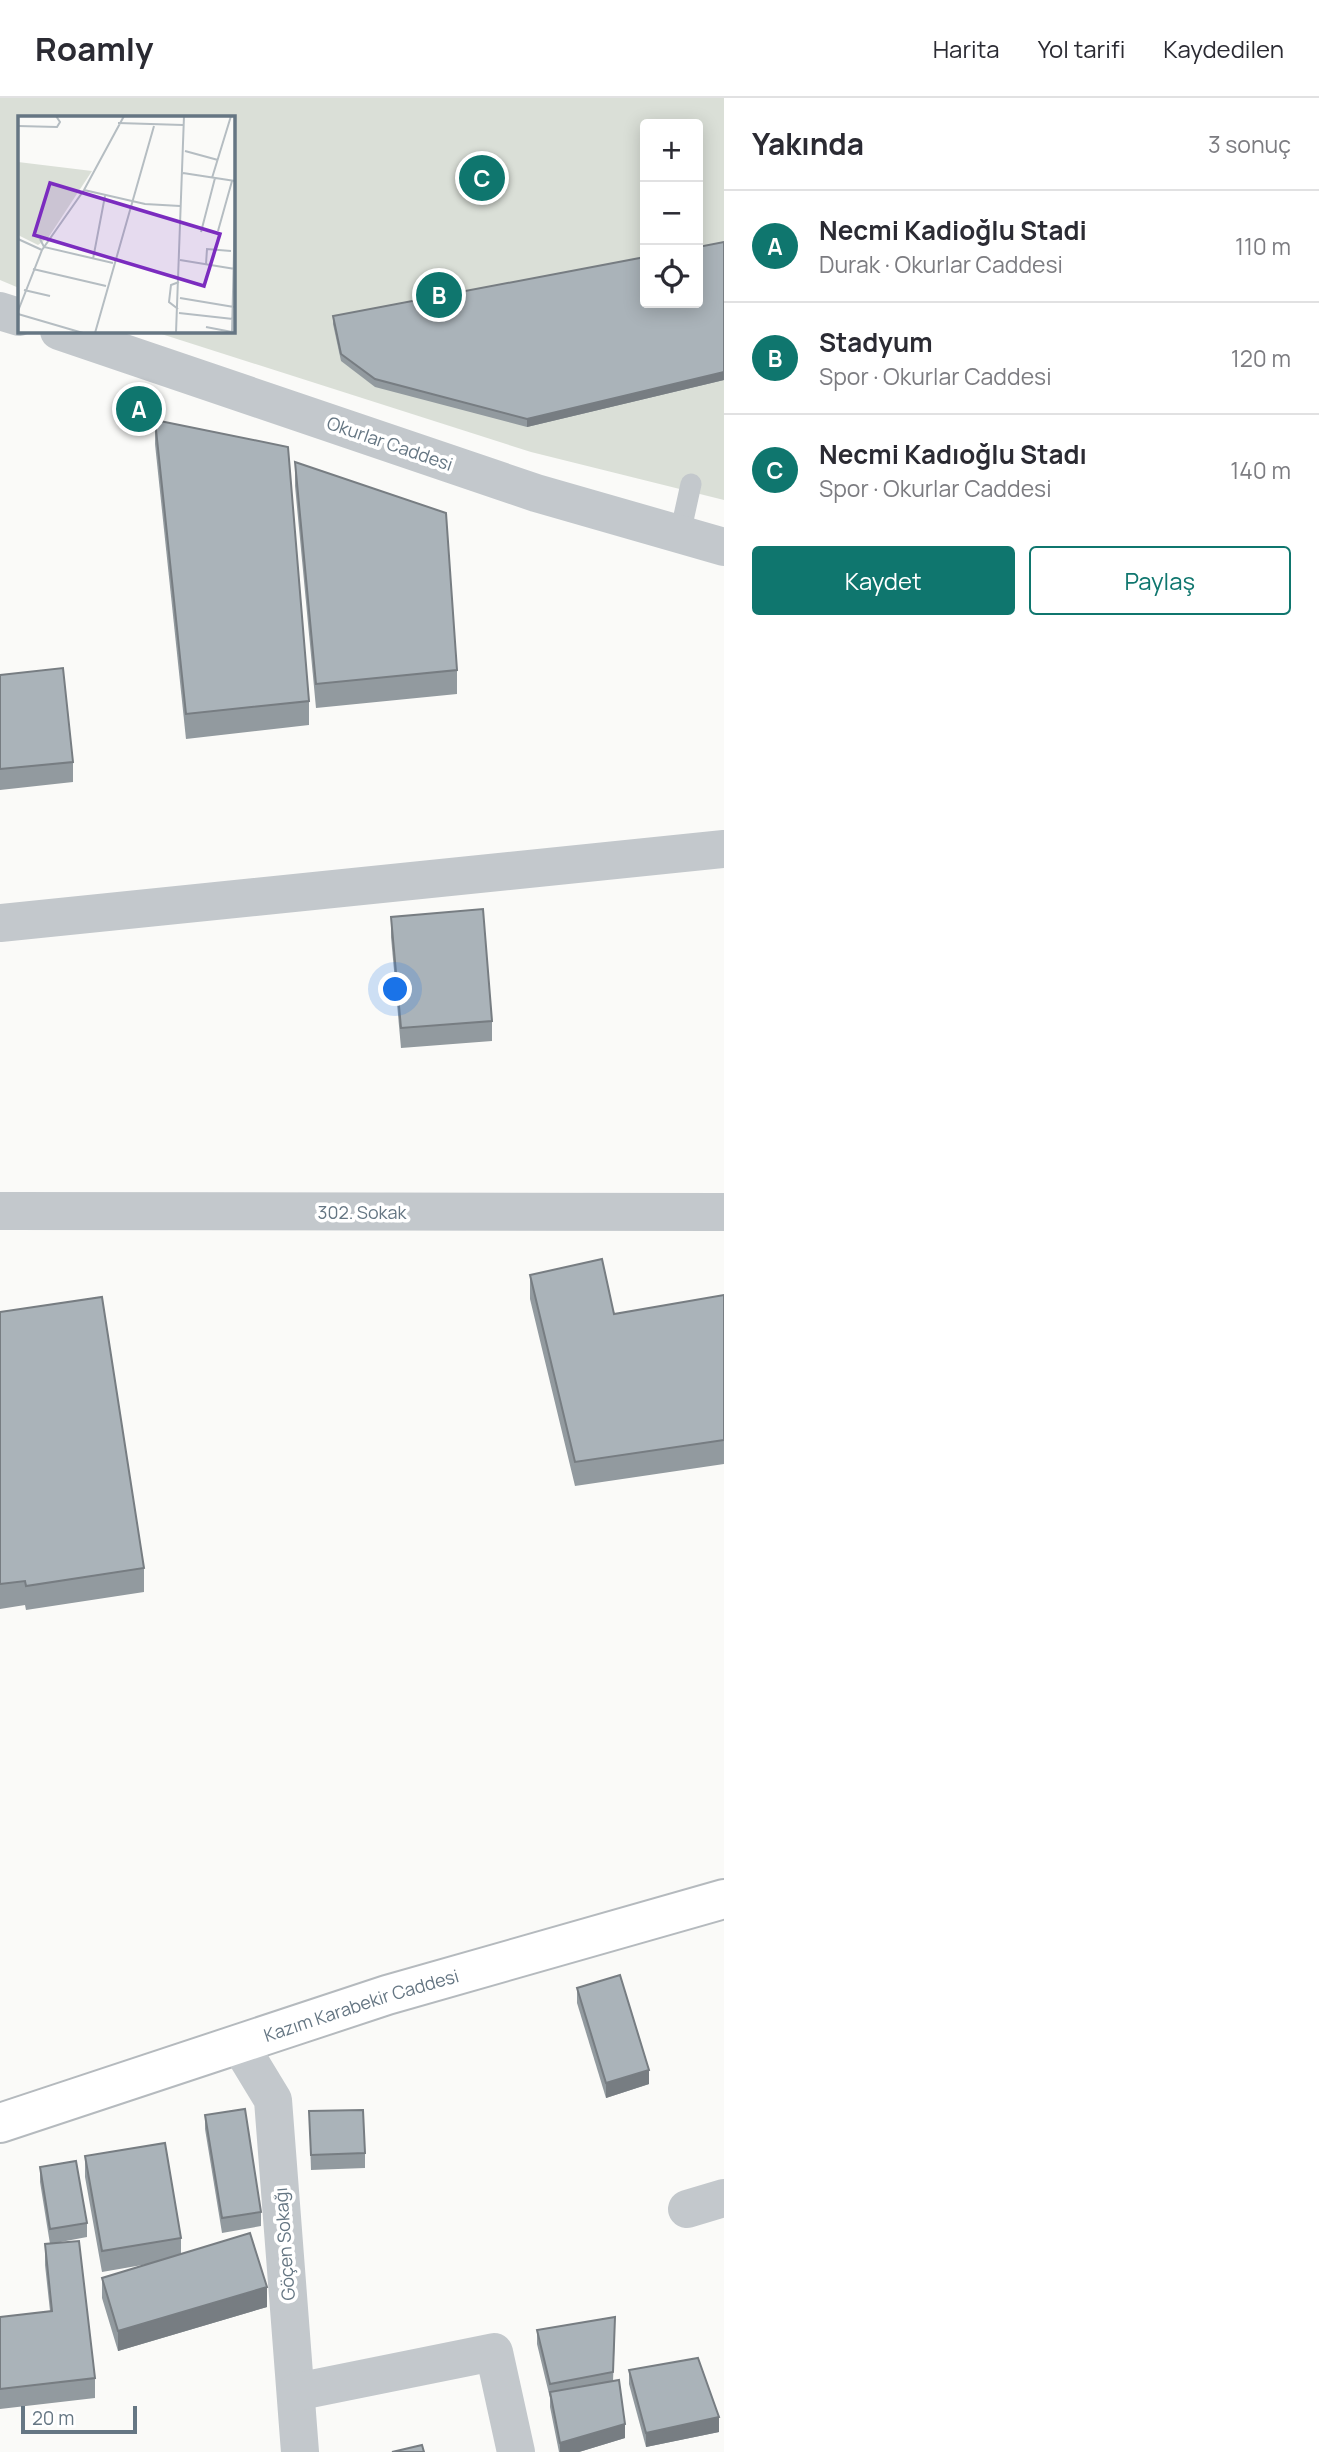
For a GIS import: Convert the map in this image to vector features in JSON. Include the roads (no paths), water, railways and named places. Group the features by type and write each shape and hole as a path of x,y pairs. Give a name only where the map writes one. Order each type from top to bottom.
{"main road":[{"name":"Kazım Karabekir Caddesi","path":"0,2123 387,1996 724,1899"}],"street":[{"path":"0,311 18,317"},
{"name":"Okurlar Caddesi","path":"62,332 536,493 724,547"},
{"path":"0,923 724,849"},
{"name":"302. Sokak","path":"0,1212 724,1212"},
{"name":"Göçen Sokağı","path":"239,2044 273,2100 300,2452"},
{"path":"687,2209 724,2198"},
{"path":"296,2392 494,2352 516,2452"}],"lane":[{"path":"680,534 691,484"}],"place":[{"name":"Necmi Kadıoğlu Stadı","path":"482,178"},
{"name":"Stadyum","path":"439,295"},
{"name":"Necmi Kadioğlu Stadi","path":"139,409"}]}
